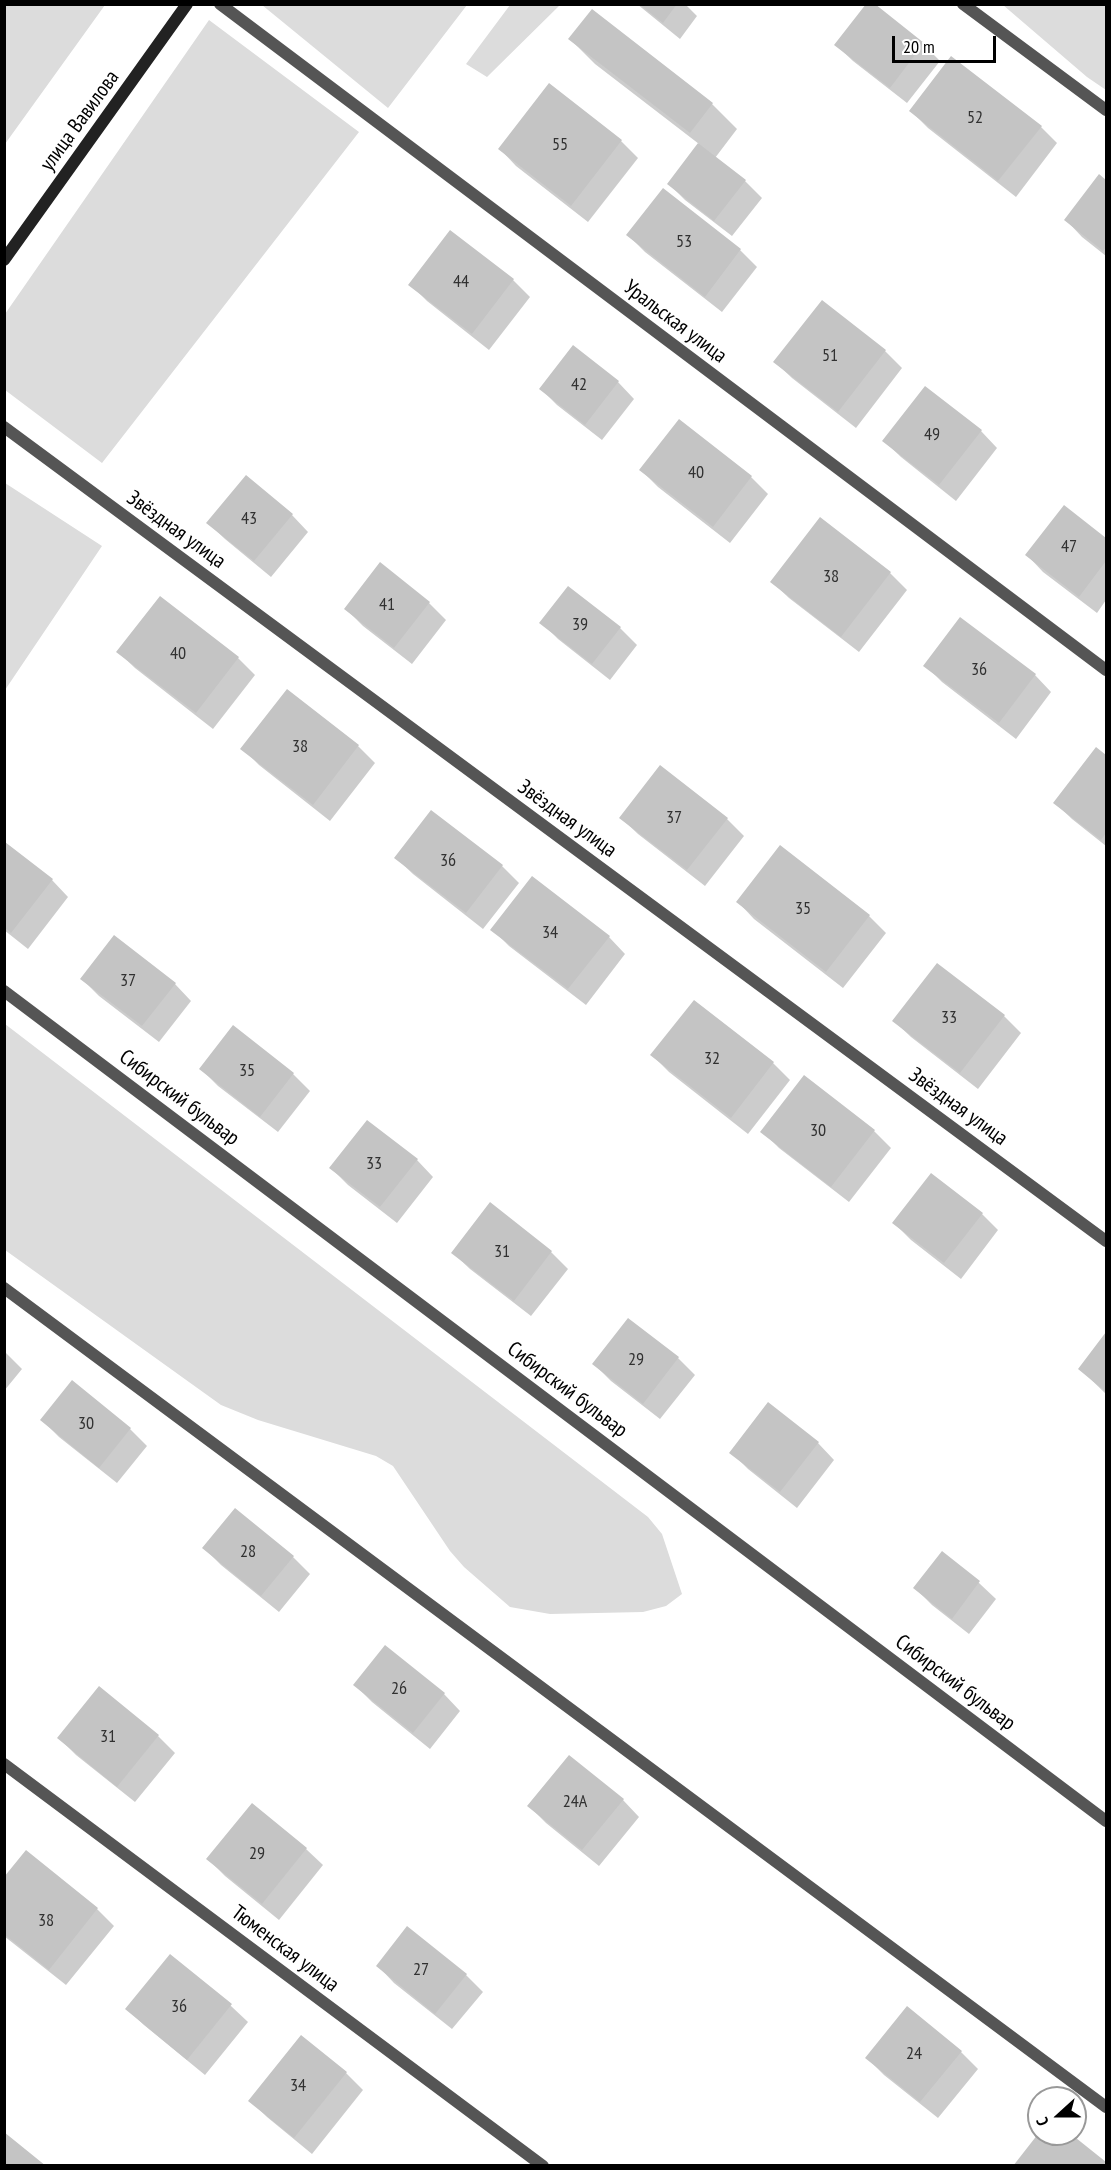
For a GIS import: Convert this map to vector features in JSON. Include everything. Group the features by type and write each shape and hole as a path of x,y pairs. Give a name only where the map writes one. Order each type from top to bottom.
{"street":[{"name":"улица Вавилова","path":"4,260 187,4"},
{"name":"Уральская улица","path":"220,4 1107,670"},
{"path":"963,4 1107,110"},
{"name":"Звёздная улица","path":"4,427 1107,1241"},
{"name":"Сибирский бульвар","path":"4,991 1107,1821"},
{"path":"4,1288 1107,2108"},
{"name":"Тюменская улица","path":"4,1764 543,2166"}],"shaded area":[{"path":"4,5 105,5 5,144"},
{"path":"262,5 467,5 388,108"},
{"path":"510,5 560,5 487,77 466,64"},
{"path":"1003,5 1106,5 1106,90 1087,77"},
{"path":"209,20 359,132 102,463 5,390 5,314"},
{"path":"5,483 102,546 5,690"},
{"path":"5,1024 648,1517 662,1534 682,1594 666,1606 643,1612 550,1614 510,1607 464,1567 450,1551 393,1466 376,1456 258,1420 221,1405 5,1250"}],"building":[{"path":"639,4 677,4 663,23"},
{"path":"866,4 875,4 924,43 890,88 834,45"},
{"path":"592,9 713,103 690,133 568,39"},
{"path":"951,56 1042,126 998,181 909,111"},
{"path":"549,83 622,140 571,206 498,149"},
{"path":"698,143 746,180 714,221 667,184"},
{"path":"1099,174 1106,180 1106,247 1103,251 1064,220"},
{"path":"663,188 741,249 705,297 626,235"},
{"path":"450,230 514,279 472,334 408,285"},
{"path":"822,300 886,350 838,412 773,362"},
{"path":"573,345 619,381 585,425 539,389"},
{"path":"925,386 982,430 939,485 882,441"},
{"path":"679,419 752,476 713,527 639,470"},
{"path":"246,475 293,514 254,561 206,523"},
{"path":"1064,505 1106,538 1106,561 1079,597 1025,555"},
{"path":"820,517 891,572 841,637 770,582"},
{"path":"380,562 430,602 394,648 344,609"},
{"path":"568,586 621,627 592,664 539,623"},
{"path":"160,596 239,657 196,713 116,652"},
{"path":"960,617 1036,674 999,723 923,666"},
{"path":"287,689 359,745 313,805 240,749"},
{"path":"1096,747 1106,755 1106,833 1101,840 1053,803"},
{"path":"660,765 728,818 687,870 619,818"},
{"path":"431,810 503,865 466,913 394,858"},
{"path":"5,842 53,879 11,933 5,928"},
{"path":"780,845 870,915 826,972 736,902"},
{"path":"532,876 610,936 568,989 490,930"},
{"path":"114,935 176,983 142,1026 80,979"},
{"path":"937,963 1005,1015 960,1073 892,1021"},
{"path":"694,1000 774,1062 731,1118 650,1055"},
{"path":"233,1025 294,1073 260,1117 199,1069"},
{"path":"804,1075 875,1130 831,1187 760,1132"},
{"path":"367,1120 418,1159 380,1207 329,1168"},
{"path":"931,1173 983,1213 944,1263 892,1223"},
{"path":"490,1202 552,1251 514,1301 451,1253"},
{"path":"628,1318 679,1357 643,1404 592,1364"},
{"path":"1106,1332 1106,1392 1078,1369"},
{"path":"72,1380 131,1428 99,1468 40,1420"},
{"path":"768,1402 819,1442 780,1492 729,1453"},
{"path":"235,1508 294,1556 261,1596 202,1548"},
{"path":"942,1551 980,1581 952,1619 913,1588"},
{"path":"385,1645 445,1693 413,1733 353,1685"},
{"path":"99,1686 159,1735 117,1787 57,1738"},
{"path":"569,1755 624,1799 582,1850 527,1806"},
{"path":"252,1803 307,1848 262,1904 206,1859"},
{"path":"26,1850 98,1908 49,1970 4,1934 4,1877"},
{"path":"407,1926 467,1974 435,2014 376,1966"},
{"path":"170,1954 232,2004 187,2060 125,2009"},
{"path":"907,2006 962,2051 920,2102 865,2058"},
{"path":"301,2035 347,2072 294,2138 248,2101"},
{"path":"4,2132 46,2166 4,2166"},
{"path":"1029,2146 1086,2146 1106,2162 1103,2166 1013,2166"}]}
